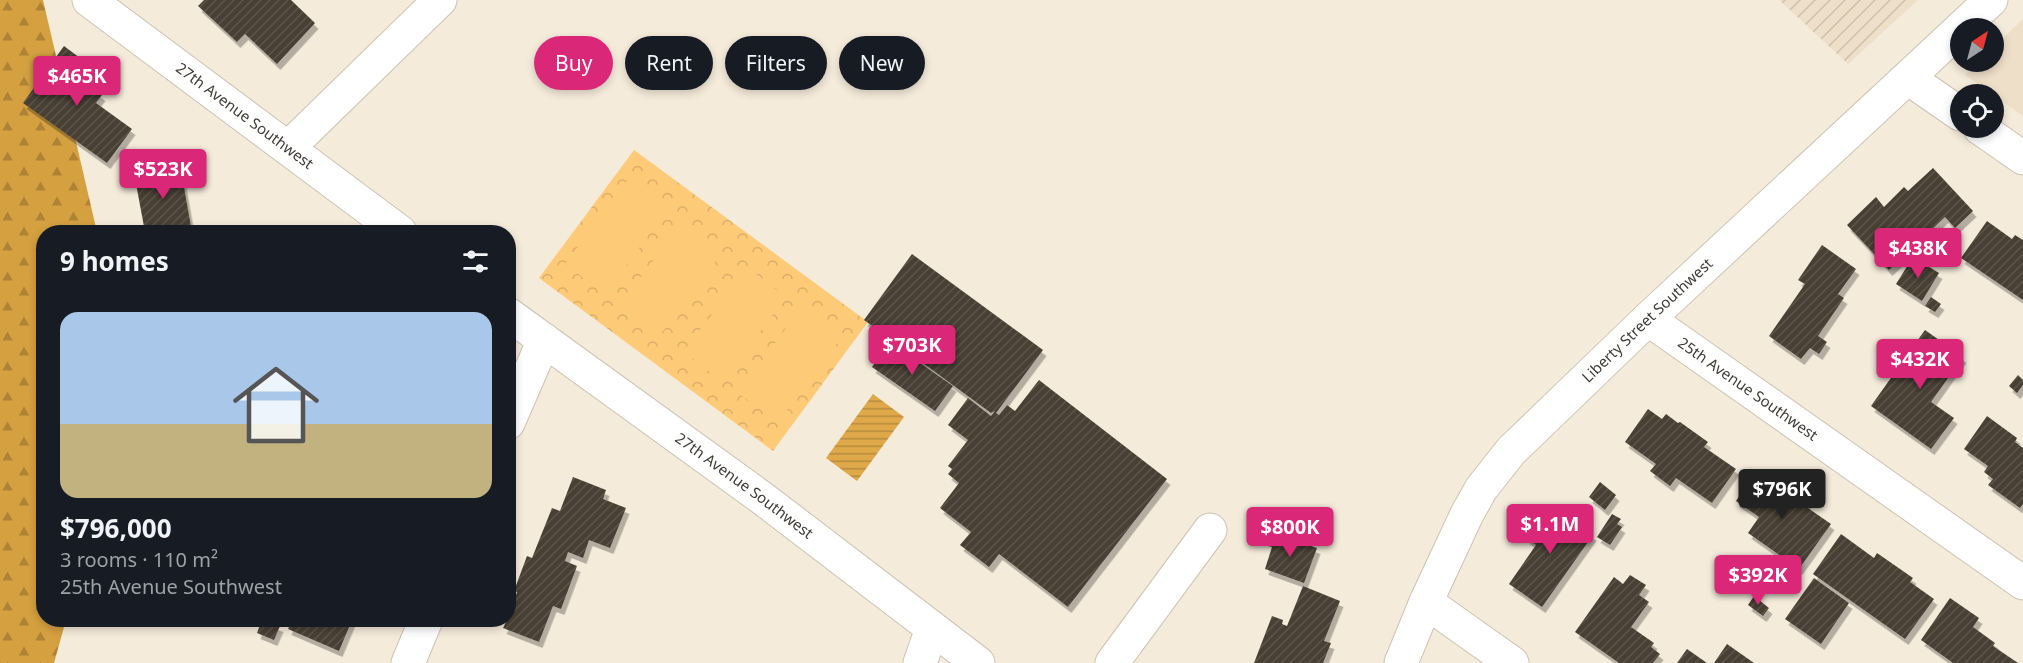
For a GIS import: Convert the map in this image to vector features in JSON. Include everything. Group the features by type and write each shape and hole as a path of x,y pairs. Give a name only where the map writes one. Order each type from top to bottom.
{"street":[{"name":"27th Avenue Southwest","path":"89,0 391,225"},
{"path":"288,148 440,0"},
{"name":"Liberty Street Southwest","path":"1972,18 1991,0"},
{"name":"Liberty Street Southwest","path":"1401,663 1426,602 1467,514 1496,468 1648,319 1950,39"},
{"path":"1908,78 1950,107"},
{"path":"1994,138 2023,158"},
{"name":"25th Avenue Southwest","path":"1648,319 2023,583"},
{"name":"27th Avenue Southwest","path":"516,320 762,498 978,663"},
{"path":"516,405 544,340"},
{"path":"1112,663 1210,530"},
{"path":"1426,602 1512,663"},
{"path":"408,663 423,627"},
{"path":"920,663 932,629"}],"shaded area":[{"path":"1779,0 1918,0 1848,64"},
{"path":"2023,19 2023,116 2004,103 2004,84 1978,84 1965,75 1968,72 2004,72 2004,37"},
{"path":"873,394 904,417 857,481 826,458"}],"green space":[{"path":"0,0 43,0 95,225 36,225 36,627 64,627 54,663 0,663"},
{"path":"634,150 868,322 773,451 539,278"},
{"path":"628,180 668,209 605,294 565,264"},
{"path":"683,221 723,251 660,335 620,305"},
{"path":"747,267 786,297 723,382 684,352"},
{"path":"801,308 841,338 778,422 738,393"}],"building":[{"path":"204,0 291,0 315,23 277,64 245,34 237,42 198,6"},
{"path":"64,46 88,64 78,78 102,95 96,103 132,129 107,163 23,103"},
{"path":"180,165 191,225 144,225 134,173"},
{"path":"1933,168 1973,211 1955,228 1945,217 1889,270 1847,225 1876,197 1884,207 1904,187 1908,191"},
{"path":"1987,221 2012,239 2015,235 2023,240 2023,300 1961,258"},
{"path":"1822,245 1856,269 1838,294 1844,298 1818,336 1827,342 1819,354 1810,348 1801,359 1769,336 1805,284 1798,280"},
{"path":"912,254 1043,350 996,413 999,415 1007,405 1015,411 1039,380 1167,479 1068,607 999,554 989,567 960,545 971,532 940,508 959,483 948,474 952,469 948,466 968,440 948,425 968,398 991,416 995,411 991,413 864,320"},
{"path":"1913,257 1939,273 1922,301 1896,284"},
{"path":"1931,297 1941,304 1935,312 1925,306"},
{"path":"1925,330 1963,357 1931,402 1954,418 1931,449 1871,406"},
{"path":"890,342 953,386 935,411 872,367"},
{"path":"2018,375 2023,380 2023,385 2017,393 2009,386"},
{"path":"1648,409 1662,419 1666,414 1678,423 1680,422 1708,442 1704,447 1736,469 1712,503 1676,478 1670,486 1650,471 1656,464 1625,442"},
{"path":"1987,416 2017,438 2015,442 2023,448 2023,504 2020,508 1988,485 1993,479 1984,472 1988,466 1964,449"},
{"path":"1756,471 1779,487 1781,483 1808,502 1805,506 1831,524 1799,569 1748,533 1759,517 1736,501"},
{"path":"573,477 606,490 603,499 626,508 610,548 589,540 583,558 568,552 565,561 577,566 561,609 553,606 539,642 503,628 516,627 516,586 527,556 532,558 552,508 560,511"},
{"path":"1600,482 1616,495 1605,510 1589,497"},
{"path":"1550,505 1593,535 1542,607 1509,584 1536,545 1526,538"},
{"path":"1612,514 1621,519 1617,524 1622,527 1610,545 1597,537"},
{"path":"1277,534 1317,548 1304,583 1265,569 1272,547 1268,546 1272,535"},
{"path":"1841,534 1874,558 1877,553 1913,578 1910,582 1934,599 1905,639 1813,574"},
{"path":"1630,575 1646,585 1639,595 1649,602 1631,627 1654,643 1651,647 1660,654 1653,663 1619,663 1575,632 1614,577 1623,584"},
{"path":"1814,578 1849,603 1821,644 1785,619"},
{"path":"1303,586 1340,601 1324,641 1331,643 1323,663 1254,663 1272,616 1283,620 1282,624 1287,626"},
{"path":"1754,596 1769,608 1763,616 1748,605"},
{"path":"1950,598 1979,618 1973,627 1995,643 1993,646 2018,663 1953,663 1921,640"},
{"path":"259,627 280,627 274,640 257,633"},
{"path":"289,627 349,627 339,651 288,629"},
{"path":"1727,644 1754,663 1714,663"},
{"path":"1687,649 1707,663 1677,663"}]}
